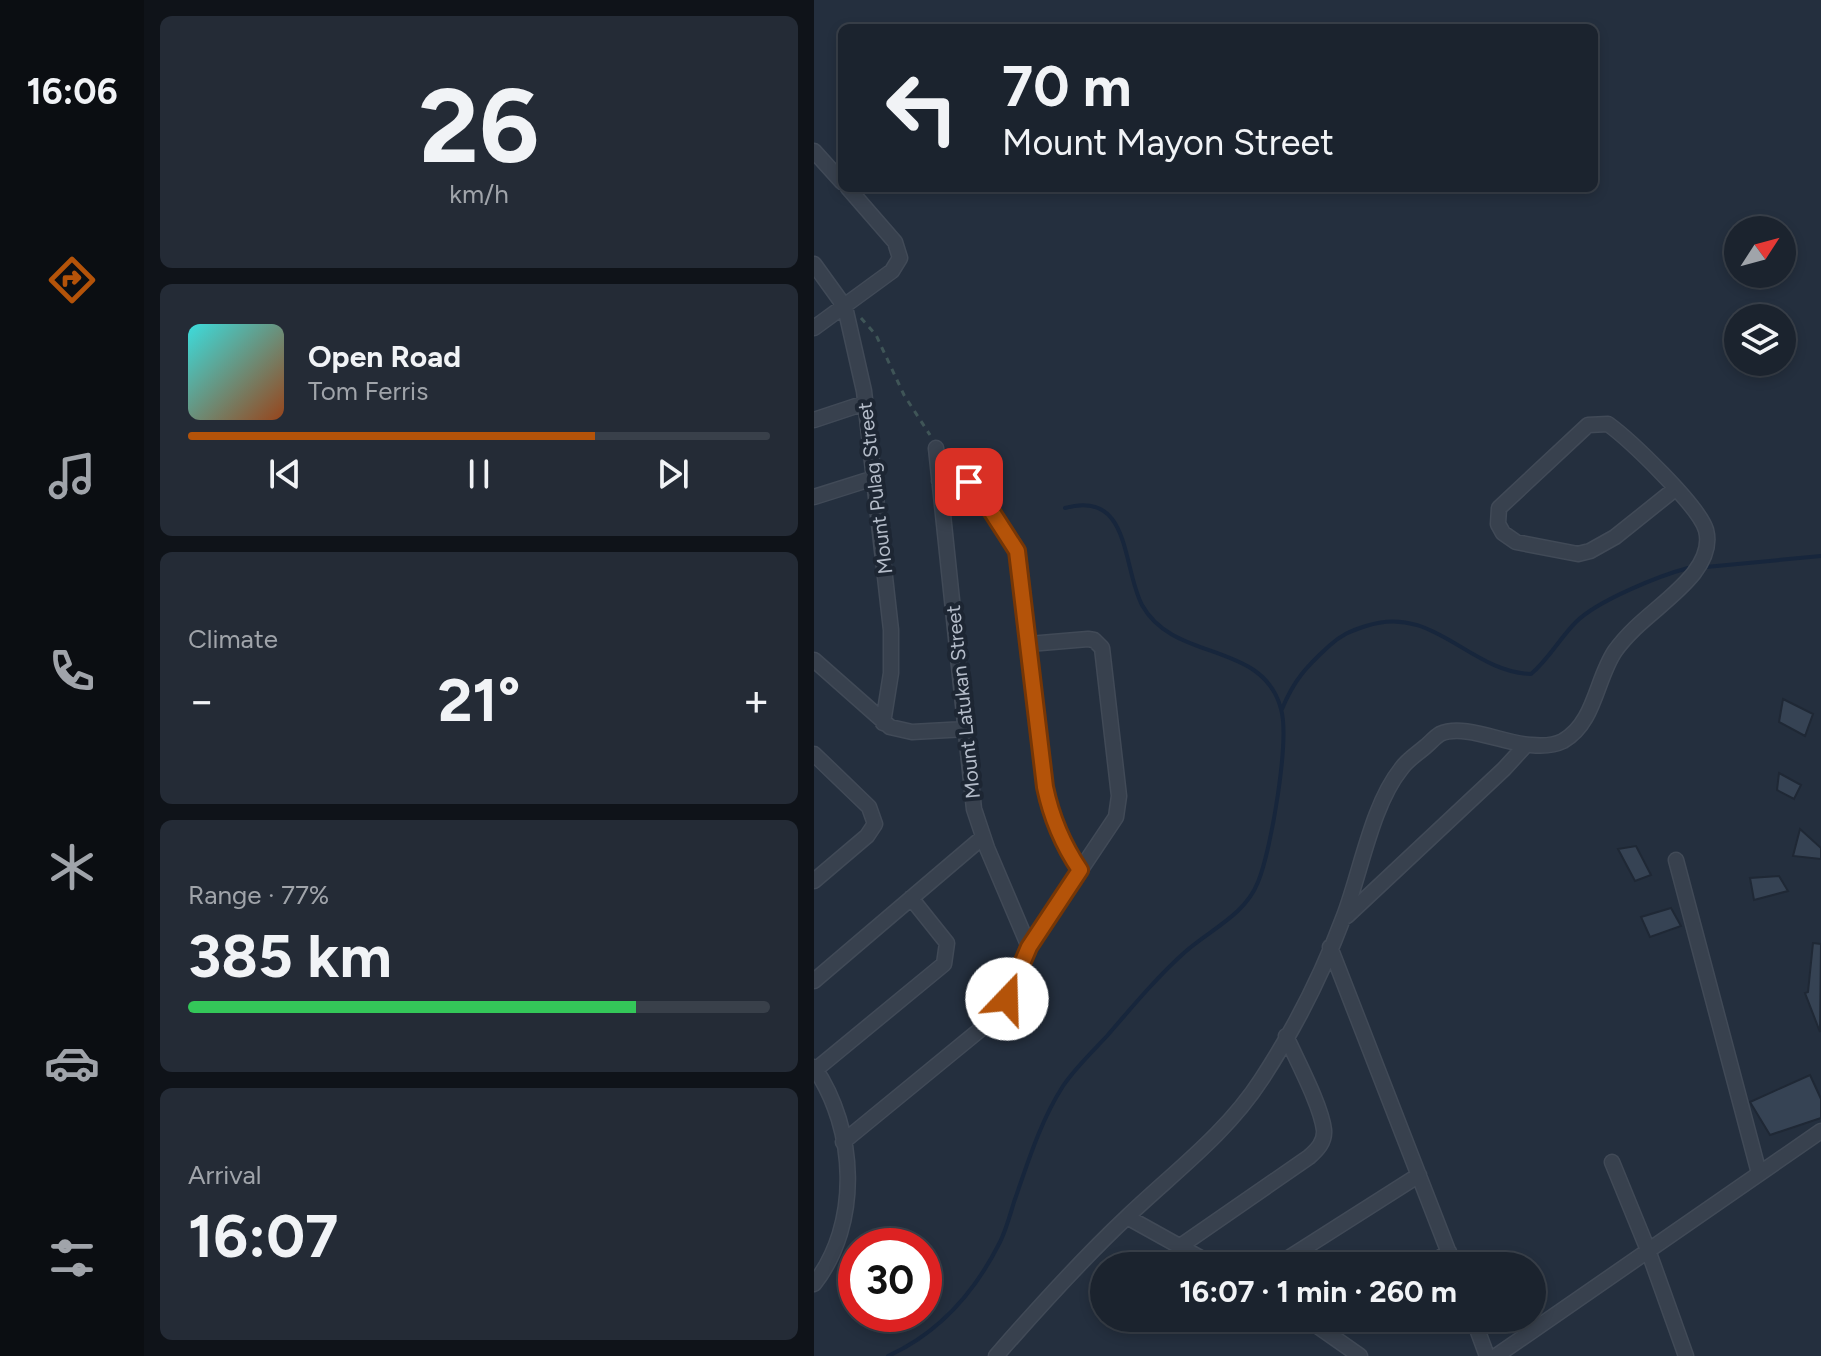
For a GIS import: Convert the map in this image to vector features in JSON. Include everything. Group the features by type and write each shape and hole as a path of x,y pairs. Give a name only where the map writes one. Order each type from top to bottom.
{"street":[{"path":"814,151 838,178"},
{"path":"814,328 892,271 900,258 895,242 851,192"},
{"name":"Mount Pulag Street","path":"814,264 845,307 865,403 892,651 883,723"},
{"path":"814,420 865,403"},
{"path":"996,1356 1127,1217 1224,1127 1261,1080 1343,919 1384,792 1403,766 1440,734 1456,730 1526,745 1544,746 1561,742 1572,734 1591,708 1606,664 1619,646 1640,622 1680,588 1702,561 1708,545 1706,529 1699,516 1675,489 1608,424 1588,425 1499,508 1498,524 1503,533 1516,542 1578,554 1615,537 1675,489"},
{"name":"Mount Latukan Street","path":"936,448 974,809 1029,947"},
{"path":"814,497 874,478"},
{"path":"939,481 963,480 973,485 1014,544 1019,559 1048,803 1067,849 1080,870"},
{"path":"843,1142 998,1015 1017,980 1029,947 1110,827 1118,807 1103,654 1098,644 1088,639 1029,644"},
{"path":"814,660 883,723 912,732 966,729"},
{"path":"1343,919 1526,745"},
{"path":"814,754 869,807 875,824 867,836 816,877"},
{"path":"814,981 983,837"},
{"path":"1676,860 1759,1173"},
{"path":"814,1284 828,1267 838,1245 846,1214 847,1186 843,1142 834,1106 815,1069 944,964 947,943 911,898"},
{"path":"1330,947 1448,1252"},
{"path":"1179,1247 1309,1157 1323,1140 1324,1130 1317,1108 1286,1036"},
{"path":"1496,1356 1821,1131"},
{"path":"1612,1162 1686,1356"},
{"path":"1298,1252 1419,1175"},
{"path":"1127,1217 1188,1252"},
{"path":"1329,1332 1360,1356"},
{"path":"1478,1332 1487,1356"}],"path":[{"path":"845,307 867,323 876,335 904,395 936,448"}],"building":[{"path":"1783,699 1813,714 1805,736 1779,722"},
{"path":"1779,773 1801,785 1794,799 1777,790"},
{"path":"1800,829 1821,848 1821,859 1793,856"},
{"path":"1636,846 1651,875 1635,881 1618,849"},
{"path":"1779,876 1788,891 1754,900 1750,878"},
{"path":"1671,908 1681,926 1650,937 1641,917"},
{"path":"1813,943 1821,944 1820,1032 1805,993 1808,992"},
{"path":"1810,1075 1821,1099 1821,1118 1770,1135 1750,1102"}],"waterway":[{"path":"888,1356 924,1336 954,1309 979,1278 1002,1237 1035,1142 1063,1086 1145,992 1185,952 1245,904 1258,882 1268,846 1278,796 1283,745 1281,709 1271,687 1256,672 1238,661 1175,636 1156,623 1142,605 1121,535 1113,520 1102,510 1086,505 1065,508"},
{"path":"1706,567 1821,556"},
{"path":"1282,709 1301,674 1338,639 1360,628 1390,621 1411,624 1431,631 1488,662 1531,674 1586,614 1629,590 1688,568"}],"route":[{"path":"969,482 979,492 1017,551 1048,803 1067,849 1080,870 1022,959 1017,980 1007,999"}]}
